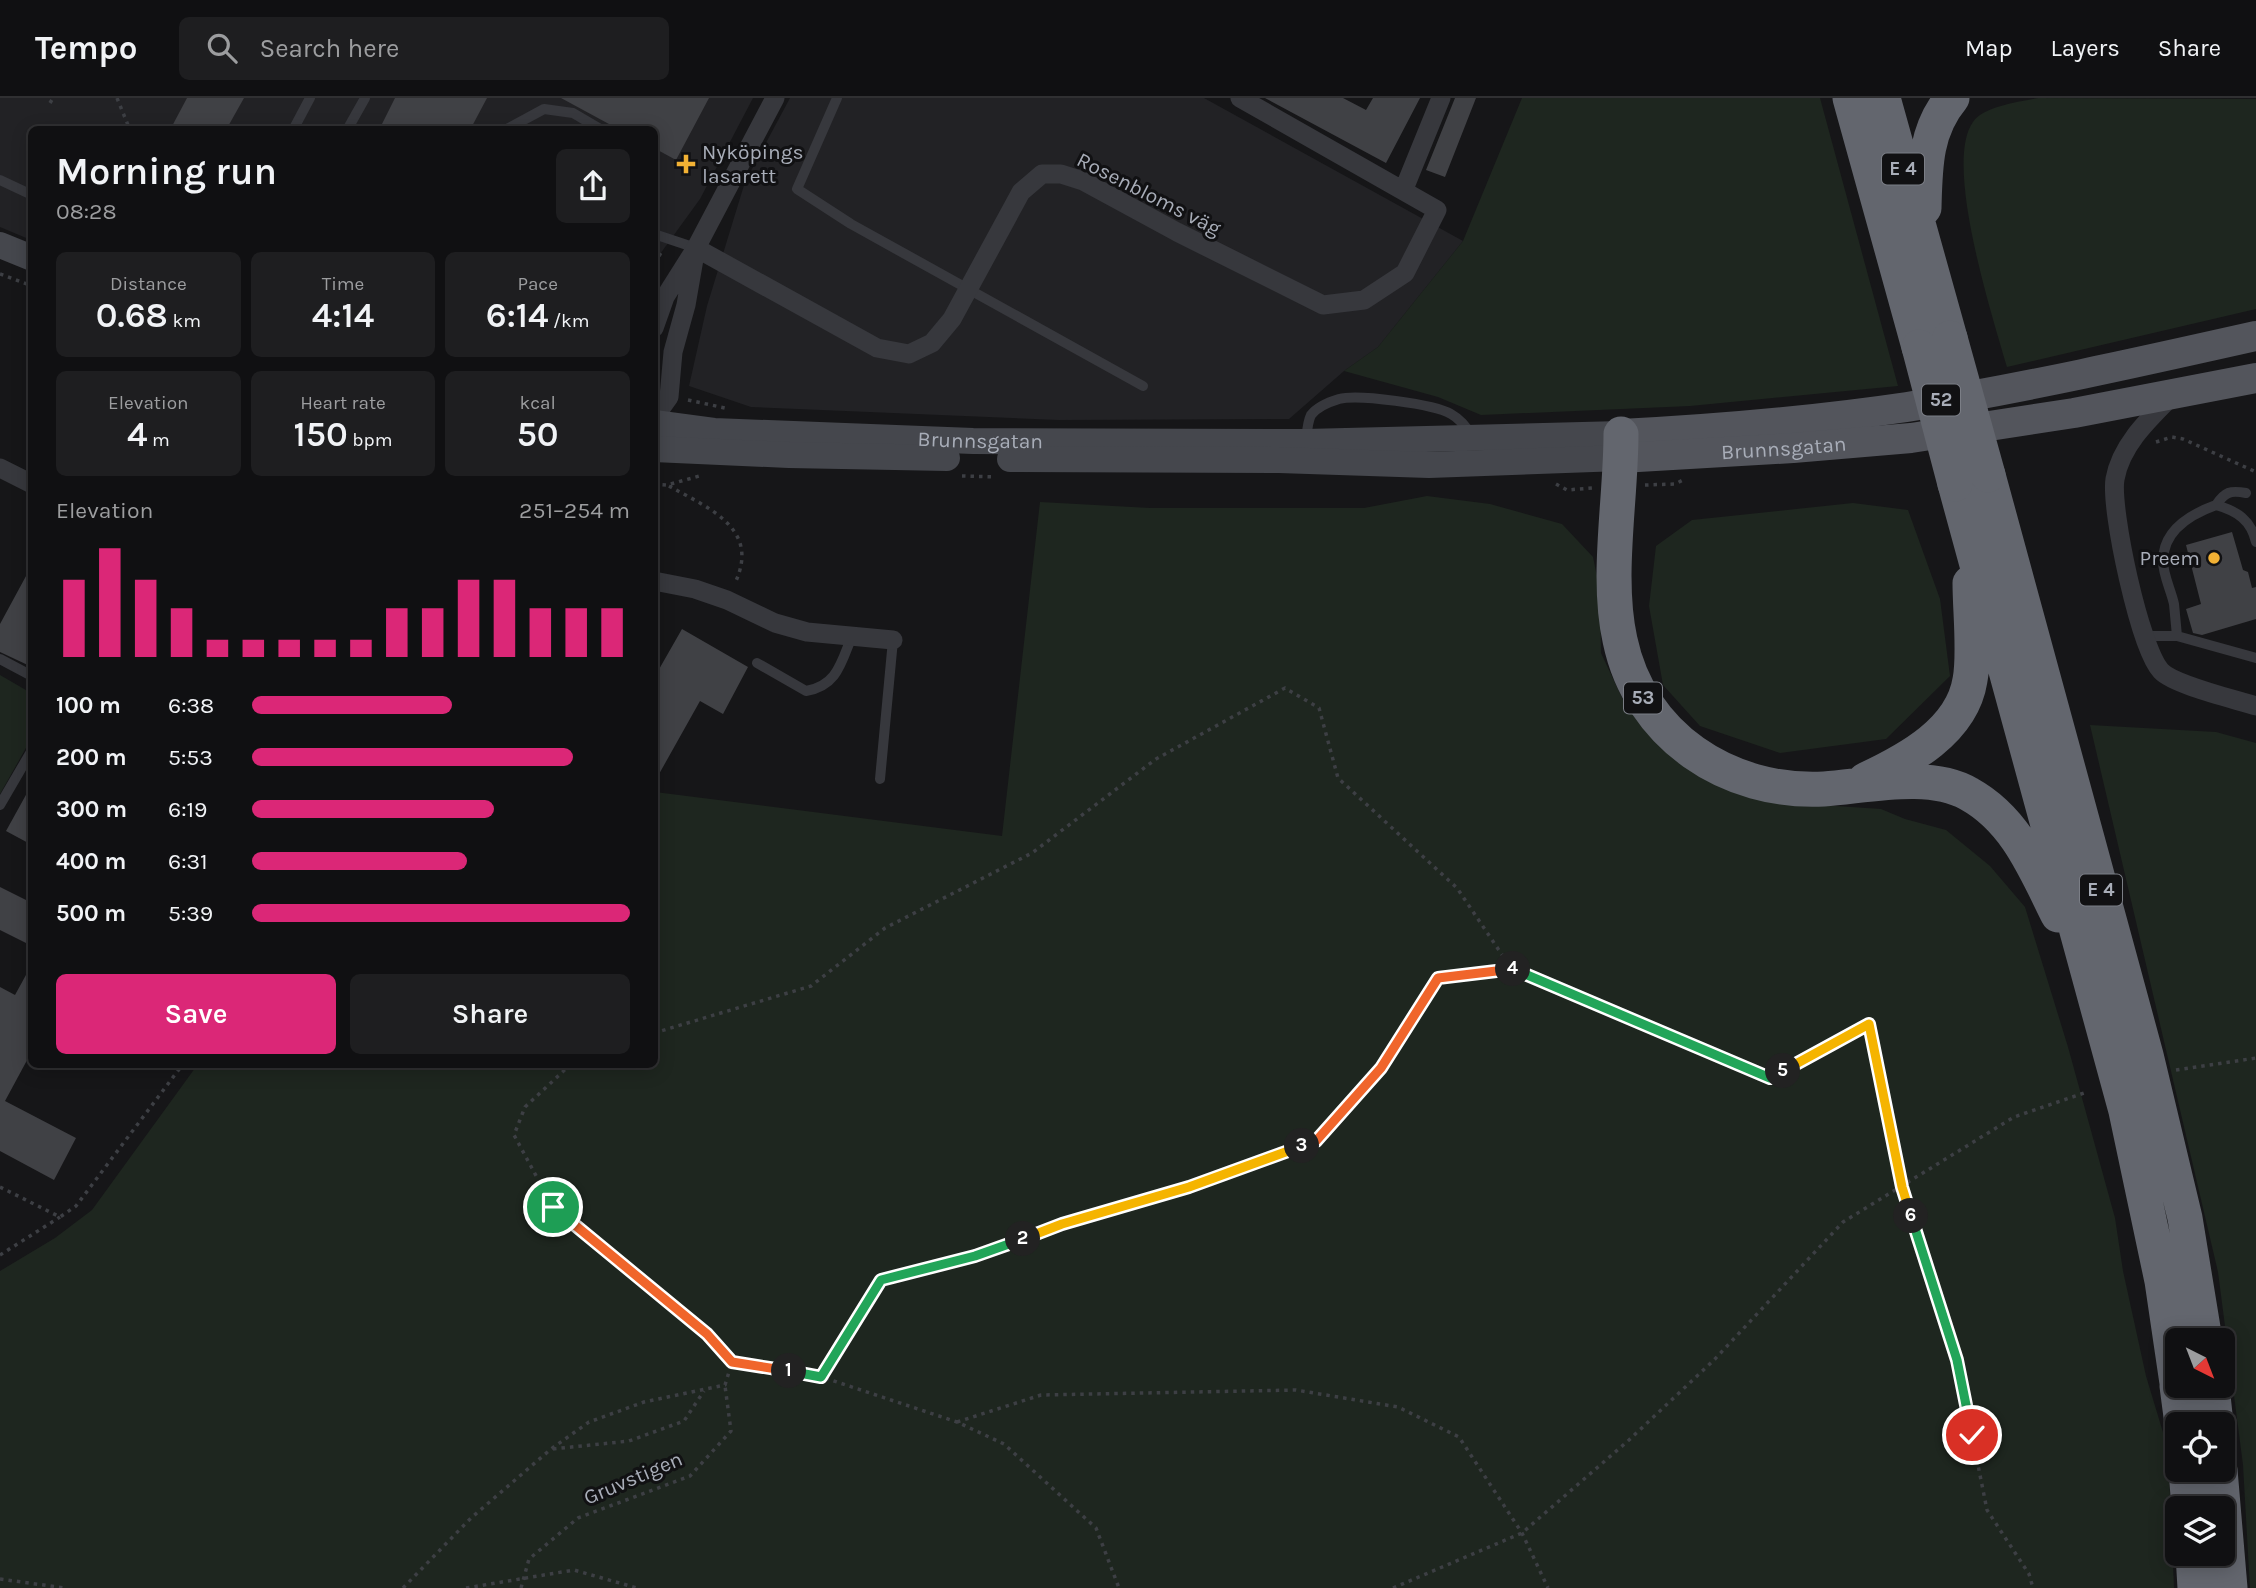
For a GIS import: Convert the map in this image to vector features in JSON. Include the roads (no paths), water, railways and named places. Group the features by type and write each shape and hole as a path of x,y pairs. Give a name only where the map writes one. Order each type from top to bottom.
{"highway":[{"name":"E 4","path":"1850,98 1934,343 1972,480 2146,1055 2185,1218 2203,1328"},
{"name":"E 4","path":"1884,98 1923,240 1934,343"},
{"path":"1923,240 1928,145 1933,126 1952,98"},
{"name":"53","path":"1621,446 1615,583 1616,613 1626,662 1644,701 1673,737 1694,753 1736,776 1790,788 1823,789 1856,785 1924,748 1955,716 1965,699 1971,678 1969,534"},
{"name":"E 4","path":"1972,480 1969,534 2093,984 2149,1210 2169,1328"},
{"path":"1856,785 1947,784 1967,792 1994,810 2018,839 2093,984"},
{"path":"2221,1482 2230,1588"},
{"path":"2194,1566 2195,1588"}],"main road":[{"path":"0,245 28,256"},
{"name":"Brunnsgatan","path":"658,422 714,431 1305,452 1429,465 1621,446 1715,429 1907,407 2121,366 2256,336"},
{"name":"Brunnsgatan","path":"658,449 789,455 1093,461 1305,452 1473,437 1621,446 1793,448 1910,438 2172,396 2256,378"}],"street":[{"path":"658,317 665,297 696,248 775,98"},
{"path":"1404,189 1441,98"},
{"name":"Rosenbloms väg","path":"696,248 877,348 909,354 932,343 952,319 1021,192 1042,174 1061,174 1083,181 1177,232 1323,305 1364,300 1405,273 1437,210 1245,99"},
{"path":"658,414 668,397 673,352 686,305 696,248"},
{"path":"2172,396 2134,439 2115,477 2113,497 2116,520 2144,636 2152,658 2161,672 2177,681 2256,706"},
{"path":"0,468 28,482"},
{"path":"658,582 695,589 727,600 775,623 807,632 893,640"}],"lane":[{"path":"295,126 310,98"},
{"path":"349,126 365,98"},
{"path":"837,98 797,189 851,224 1143,386"},
{"path":"512,126 544,109 573,113 595,126"},
{"path":"0,180 28,193"},
{"path":"658,235 696,248"},
{"path":"1305,452 1312,414 1324,405 1342,398 1433,406 1462,422 1473,437"},
{"path":"2177,636 2174,603 2163,561 2168,540 2179,525 2194,513 2216,505 2224,494 2233,491 2246,493"},
{"path":"2216,505 2241,517 2253,527 2256,542"},
{"path":"757,663 806,691 821,689 831,680 852,636"},
{"path":"2144,636 2177,636 2256,658"},
{"path":"880,779 893,640"},
{"path":"0,659 28,674"},
{"path":"0,805 28,757"}],"place":[{"name":"Nyköpings lasarett","path":"686,164"},
{"name":"Preem","path":"2214,558"}]}
